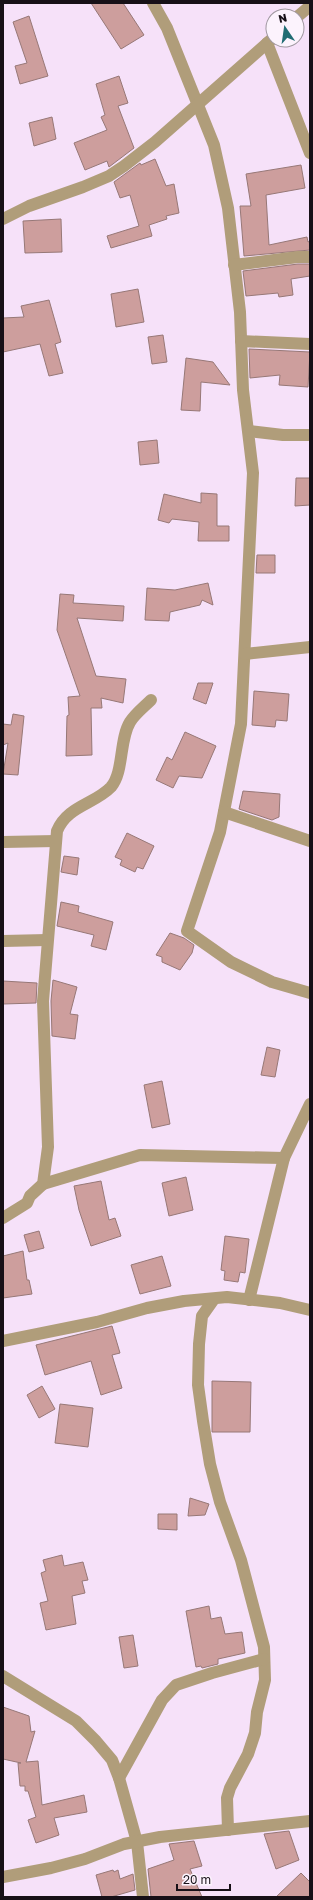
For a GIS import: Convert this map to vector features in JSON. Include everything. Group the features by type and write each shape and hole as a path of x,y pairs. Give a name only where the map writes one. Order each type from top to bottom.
{"street":[{"path":"153,3 165,23 214,145 228,208 240,312 243,390 253,473 241,724 220,832 187,931 238,965 272,982 310,993"},
{"path":"3,219 29,206 109,176 155,142 265,45"},
{"path":"272,48 310,153"},
{"path":"234,265 310,257"},
{"path":"241,341 310,344"},
{"path":"249,432 283,435 310,435"},
{"path":"245,654 310,647"},
{"path":"43,1184 48,1147 43,1001 57,831 60,823 64,819 110,787 117,773 122,742 130,722 151,700"},
{"path":"224,812 310,841"},
{"path":"3,842 56,841"},
{"path":"3,941 47,940"},
{"path":"249,1300 284,1158 310,1104"},
{"path":"3,1218 27,1203 30,1196 43,1184 140,1156 284,1158"},
{"path":"3,1341 97,1322 147,1308 184,1301 227,1298 280,1304 310,1310"},
{"path":"214,1299 202,1316 199,1344 198,1385 210,1464 220,1502 241,1560 264,1646 265,1680 257,1712 255,1733 248,1754 226,1798 228,1830"},
{"path":"119,1778 162,1700 176,1685 212,1673 264,1659"},
{"path":"3,1676 76,1721 112,1760 119,1778 137,1842 143,1897"},
{"path":"3,1877 51,1868 85,1859 124,1844 160,1837 310,1821"}],"building":[{"path":"91,3 123,3 144,35 121,49"},
{"path":"29,16 48,76 20,84 15,66 27,63 13,22"},
{"path":"119,76 128,103 118,106 134,148 109,167 107,161 85,170 74,143 107,130 101,117 105,115 96,84"},
{"path":"52,117 56,139 34,146 29,123"},
{"path":"155,159 166,186 174,184 179,213 166,216 167,219 149,225 152,236 111,248 107,236 139,226 130,195 120,198 114,182 140,163 141,165"},
{"path":"301,165 305,188 266,195 269,245 307,237 308,242 310,241 310,250 244,256 240,206 251,206 246,174"},
{"path":"61,219 62,252 25,253 23,221"},
{"path":"298,264 310,264 310,276 291,279 293,295 279,297 278,293 246,296 243,271"},
{"path":"138,289 144,322 116,327 111,294"},
{"path":"49,300 61,342 55,344 63,373 49,376 40,344 3,352 3,318 24,317 21,306"},
{"path":"163,335 167,362 152,364 148,337"},
{"path":"249,349 310,352 308,387 279,385 280,375 250,378"},
{"path":"186,358 213,362 230,385 201,382 200,411 181,410"},
{"path":"157,440 159,463 140,465 138,442"},
{"path":"296,478 310,478 310,505 295,506"},
{"path":"201,493 217,494 217,526 229,526 229,541 198,541 199,522 172,519 169,523 158,520 164,494 201,503"},
{"path":"257,555 275,555 275,573 256,573"},
{"path":"208,583 213,605 202,600 200,605 170,612 169,621 145,620 147,588 175,590"},
{"path":"60,594 74,595 73,603 124,606 123,621 77,618 96,676 126,679 123,703 101,698 102,708 91,708 92,755 66,756 67,716 69,715 68,697 80,696 57,630"},
{"path":"198,683 213,683 206,704 193,699"},
{"path":"254,691 289,694 287,721 276,720 275,727 252,725"},
{"path":"13,714 24,716 18,775 3,774 8,743 3,745 3,724 11,725"},
{"path":"185,732 216,746 202,778 179,776 173,788 156,780 167,757 172,760"},
{"path":"243,791 280,794 279,817 272,820 239,809"},
{"path":"127,833 154,846 143,869 137,867 135,872 120,865 122,860 115,857"},
{"path":"64,856 79,858 77,875 61,872"},
{"path":"61,902 79,906 78,912 113,922 106,950 91,946 94,935 57,926"},
{"path":"170,933 184,938 194,945 192,953 180,970 162,962 162,957 156,955"},
{"path":"53,980 77,987 70,1014 78,1015 75,1039 52,1036 51,1001"},
{"path":"3,981 37,983 36,1003 3,1004"},
{"path":"267,1047 280,1050 275,1077 261,1075"},
{"path":"162,1081 170,1124 152,1128 144,1085"},
{"path":"186,1177 193,1210 169,1216 162,1183"},
{"path":"101,1181 109,1220 115,1218 121,1236 91,1246 79,1210 74,1186"},
{"path":"39,1231 44,1248 29,1252 24,1235"},
{"path":"225,1236 249,1239 245,1273 240,1272 238,1282 224,1280 225,1271 221,1270"},
{"path":"23,1251 27,1280 29,1280 32,1294 3,1298 3,1256"},
{"path":"162,1256 171,1286 140,1294 131,1265"},
{"path":"112,1326 120,1353 112,1355 122,1388 101,1395 91,1361 45,1375 36,1345"},
{"path":"212,1381 251,1382 250,1432 212,1432"},
{"path":"42,1386 55,1409 39,1418 27,1395"},
{"path":"60,1404 93,1408 88,1447 55,1443"},
{"path":"190,1498 209,1504 205,1515 188,1516"},
{"path":"158,1514 177,1514 177,1530 158,1529"},
{"path":"62,1555 64,1566 83,1562 88,1580 82,1581 85,1593 72,1596 76,1624 46,1630 40,1603 48,1601 41,1573 46,1571 43,1560"},
{"path":"209,1606 211,1619 221,1617 225,1634 242,1632 245,1653 218,1659 218,1664 202,1668 201,1666 196,1667 186,1611"},
{"path":"133,1635 138,1666 124,1668 119,1637"},
{"path":"3,1707 29,1716 31,1732 35,1731 26,1762 38,1761 42,1805 84,1795 87,1812 54,1818 59,1835 36,1843 28,1820 36,1817 28,1791 25,1791 25,1786 20,1786 18,1763 21,1763 3,1759"},
{"path":"289,1831 299,1860 276,1869 264,1834"},
{"path":"194,1841 202,1866 190,1869 202,1897 151,1897 148,1869 174,1860 169,1844"},
{"path":"113,1870 114,1872 118,1870 120,1879 133,1874 135,1890 111,1897 102,1897 96,1875"},
{"path":"301,1873 310,1882 310,1897 276,1897"}]}
